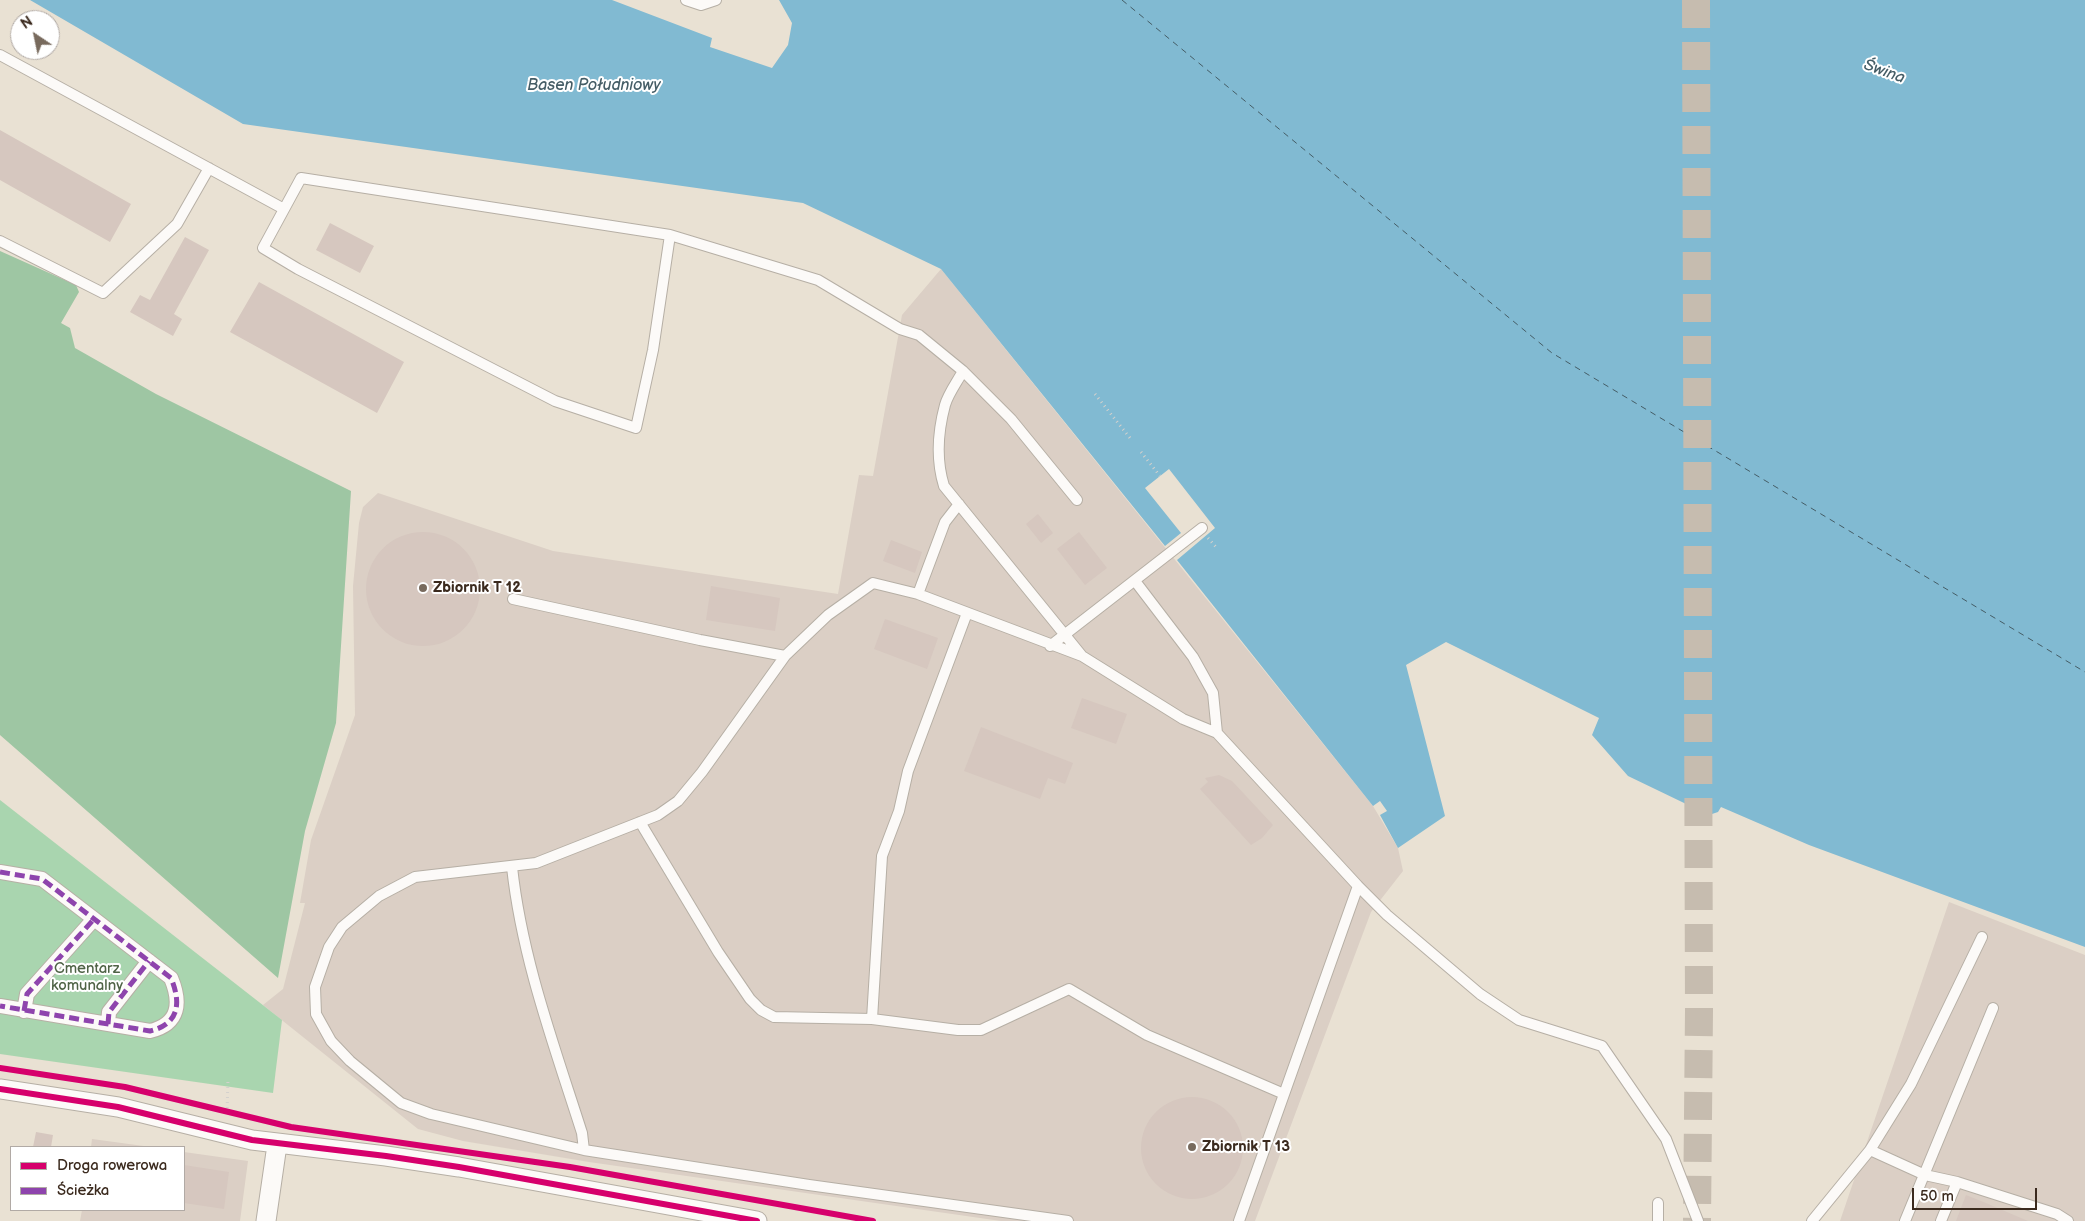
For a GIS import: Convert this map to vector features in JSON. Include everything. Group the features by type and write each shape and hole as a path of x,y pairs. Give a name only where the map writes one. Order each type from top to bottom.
{"street":[{"path":"0,872 42,879 171,978 178,997 177,1007 168,1023 160,1028 150,1030 0,1006"},
{"path":"24,1011 27,994 94,918"},
{"path":"108,1024 109,1012 149,961"},
{"path":"0,1089 118,1107 223,1134 277,1144 386,1156 469,1169 757,1221"},
{"path":"266,1221 277,1144"}],"lane":[{"path":"686,0 701,5 716,0"},
{"path":"0,55 284,209"},
{"path":"0,241 103,293 177,224 209,168"},
{"path":"670,236 653,350 636,428 555,401 307,273 263,248 300,178 670,236 818,280 900,328 919,335 963,371 1011,419 1077,500"},
{"path":"963,371 945,404 939,441 940,471 944,486 1082,656"},
{"path":"918,594 945,522 959,504"},
{"path":"1050,646 1134,581 1204,532"},
{"path":"1134,581 1193,656 1213,693 1217,733"},
{"path":"1068,1221 809,1185 584,1150 431,1114 401,1102 350,1061 331,1041 316,1014 316,987 329,948 342,928 379,896 415,877 536,863 658,815 678,801 702,772 785,656 828,615 873,583 918,594 1050,646 1082,656 1183,719 1217,733 1387,915 1480,994 1519,1020 1602,1046 1666,1139 1698,1221"},
{"path":"513,599 700,640 785,656"},
{"path":"872,1019 882,856 899,811 908,771 967,613"},
{"path":"640,822 718,952 750,999 761,1010 774,1017 872,1019 958,1030 981,1030 1069,989 1147,1035 1284,1094"},
{"path":"512,867 516,898 532,974 582,1133 584,1150"},
{"path":"1239,1221 1358,886"},
{"path":"1812,1221 1870,1150 1911,1084 1982,937"},
{"path":"1906,1221 1993,1008"},
{"path":"1870,1150 1925,1175 1957,1182 2057,1214 2068,1221"},
{"path":"1941,1221 1957,1182"},
{"path":"1658,1203 1658,1221"}],"path":[{"path":"1095,394 1130,438"},
{"path":"1141,452 1160,476"},
{"path":"1204,532 1217,548"},
{"path":"227,1113 228,1079"}],"shaded area":[{"path":"941,269 1373,806 1398,848 1403,871 1371,912 1255,1221 1001,1221 589,1162 463,1141 418,1129 263,1005 283,989 305,903 300,903 311,840 355,715 353,586 359,523 363,507 378,493 553,551 838,594 859,475 873,476 902,315"},
{"path":"1949,902 2085,955 2085,1221 1840,1221"},
{"path":"92,1139 144,1146 91,1146"},
{"path":"185,1152 248,1161 240,1221 80,1221 82,1211 185,1211"}],"green space":[{"path":"0,251 76,285 79,292 61,323 70,328 75,348 156,394 351,491 336,723 305,831 278,978 0,735"},
{"name":"Cmentarz komunalny","path":"0,800 282,1020 273,1093 0,1054"}],"water":[{"path":"30,0 612,0 712,38 710,47 772,68 788,45 792,23 779,0 2085,0 2085,947 1809,845 1721,807 1718,812 1709,815 1628,776 1592,735 1599,718 1446,642 1406,665 1445,816 1398,848 1380,815 1387,811 1380,801 1373,806 1177,560 1215,528 1169,469 1145,488 1181,533 1165,546 941,269 803,203 243,124 60,17 60,10 47,10"}],"building":[{"path":"0,130 131,204 110,242 0,180"},
{"path":"330,223 374,246 360,273 316,250"},
{"path":"185,237 209,250 174,314 182,319 173,336 130,312 140,295 150,300"},
{"path":"259,282 404,362 377,413 230,332"},
{"path":"1038,514 1053,533 1041,543 1026,524"},
{"name":"Zbiornik T 12","path":"423,532 445,536 455,541 471,557 476,567 480,589 476,611 471,621 455,637 445,642 423,646 401,642 391,637 375,621 370,611 366,589 370,567 375,557 391,541 401,536"},
{"path":"1079,532 1107,568 1085,585 1057,549"},
{"path":"891,540 922,552 915,573 883,561"},
{"path":"711,586 780,598 775,631 706,620"},
{"path":"885,619 938,638 927,669 874,649"},
{"path":"1082,698 1127,714 1116,744 1071,728"},
{"path":"981,727 1073,763 1065,784 1048,778 1040,799 964,771"},
{"path":"1219,775 1232,781 1273,825 1262,838 1251,845 1200,789 1208,782 1205,778"},
{"name":"Zbiornik T 13","path":"1192,1097 1212,1101 1228,1112 1239,1128 1243,1148 1239,1168 1228,1184 1212,1195 1192,1199 1172,1195 1156,1184 1145,1168 1141,1148 1145,1128 1156,1112 1172,1101"},
{"path":"36,1132 53,1135 51,1146 33,1146"},
{"path":"185,1165 229,1172 224,1209 185,1203"},
{"path":"1966,1195 1986,1203 2028,1221 1956,1221"}],"ferry route":[{"path":"1122,0 1552,353 2085,672"}],"tunnel":[{"path":"1696,0 1699,1011 1697,1221"}],"marked path":[{"path":"0,872 42,879 171,978 177,1003 176,1011 167,1023 160,1028 150,1031 0,1006"},
{"path":"24,1011 27,994 94,919"},
{"path":"108,1024 109,1012 149,961"}],"cycle path":[{"path":"0,1068 125,1087 291,1127 570,1167 873,1221"},
{"path":"0,1089 118,1107 252,1140 459,1167 757,1221"}],"place":[{"name":"Zbiornik T 12","path":"423,588"},
{"name":"Zbiornik T 13","path":"1192,1147"}],"water label":[{"name":"Świna","path":"1884,72"},
{"name":"Basen Południowy","path":"594,86"}]}
